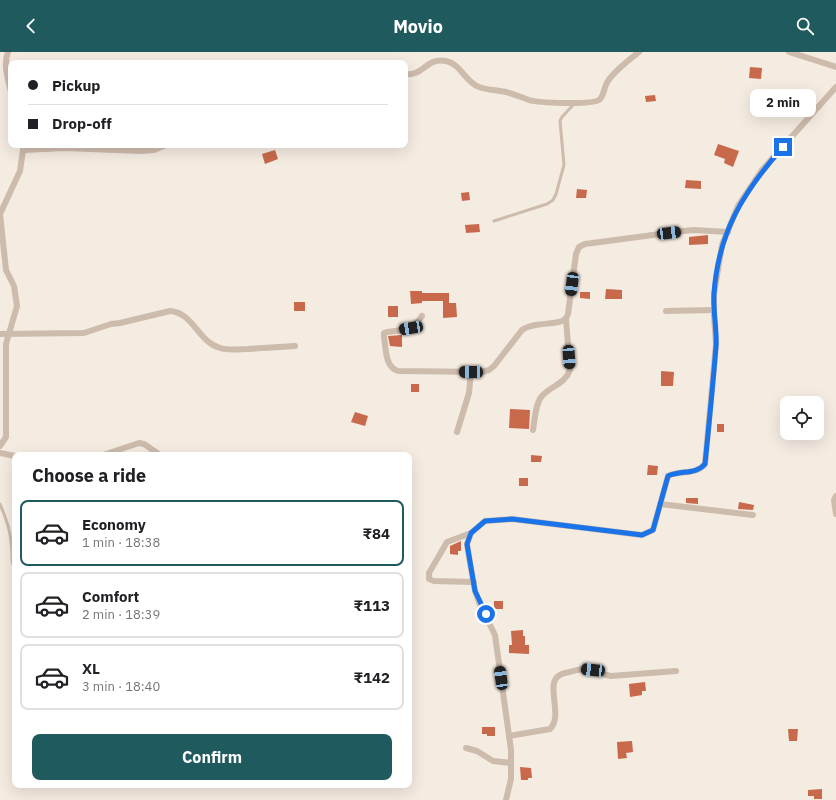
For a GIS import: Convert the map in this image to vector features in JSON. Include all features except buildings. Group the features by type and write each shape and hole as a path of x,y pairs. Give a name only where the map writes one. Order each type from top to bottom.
{"street":[{"path":"8,52 5,59 5,69 8,80"},
{"path":"408,74 417,73 428,64 436,60 447,61 455,64 471,83 479,87 507,92 530,100 550,102 598,101 601,98 609,79 638,52"},
{"path":"788,52 836,67"},
{"path":"474,582 434,582 429,579 428,573 447,542 471,533 485,521 512,519 642,535 653,530 668,476 696,471 702,468 705,464 716,344 714,294 722,245 738,206 762,170 836,87"},
{"path":"0,446 6,437 3,404 6,344 17,306 14,286 6,270 0,214 20,171 23,148 141,151 159,148"},
{"path":"533,430 538,402 543,396 564,381 570,370 566,319 568,314 576,254 579,247 586,244 683,231 694,230 728,232"},
{"path":"666,310 714,310"},
{"path":"0,334 84,333 111,324 170,311 178,312 185,316 209,342 220,348 231,349 295,346"},
{"path":"422,316 411,328 384,333 391,367 398,371 471,372 489,370 527,326 560,322 566,319"},
{"path":"457,432 469,393 471,372"},
{"path":"112,452 139,443 144,444 156,452"},
{"path":"0,454 12,456"},
{"path":"836,496 834,500 836,514"},
{"path":"660,504 753,515"},
{"path":"471,533 467,544 474,582 480,605 495,635 511,750 511,780 506,800"},
{"path":"509,736 550,729 554,725 553,687 555,679 560,674 584,669 593,670 603,675 611,676 676,671"},
{"path":"466,748 477,751 493,761 511,763"}],"lane":[{"path":"494,221 547,204 553,200 564,165 560,122 562,117 576,102"},
{"path":"0,504 11,535 12,563"}],"route":[{"path":"486,614 480,605 475,591 467,544 471,533 485,521 512,519 575,528 642,535 653,530 668,476 671,474 696,471 702,468 705,464 716,344 714,294 722,245 738,206 762,170 783,147"}]}
